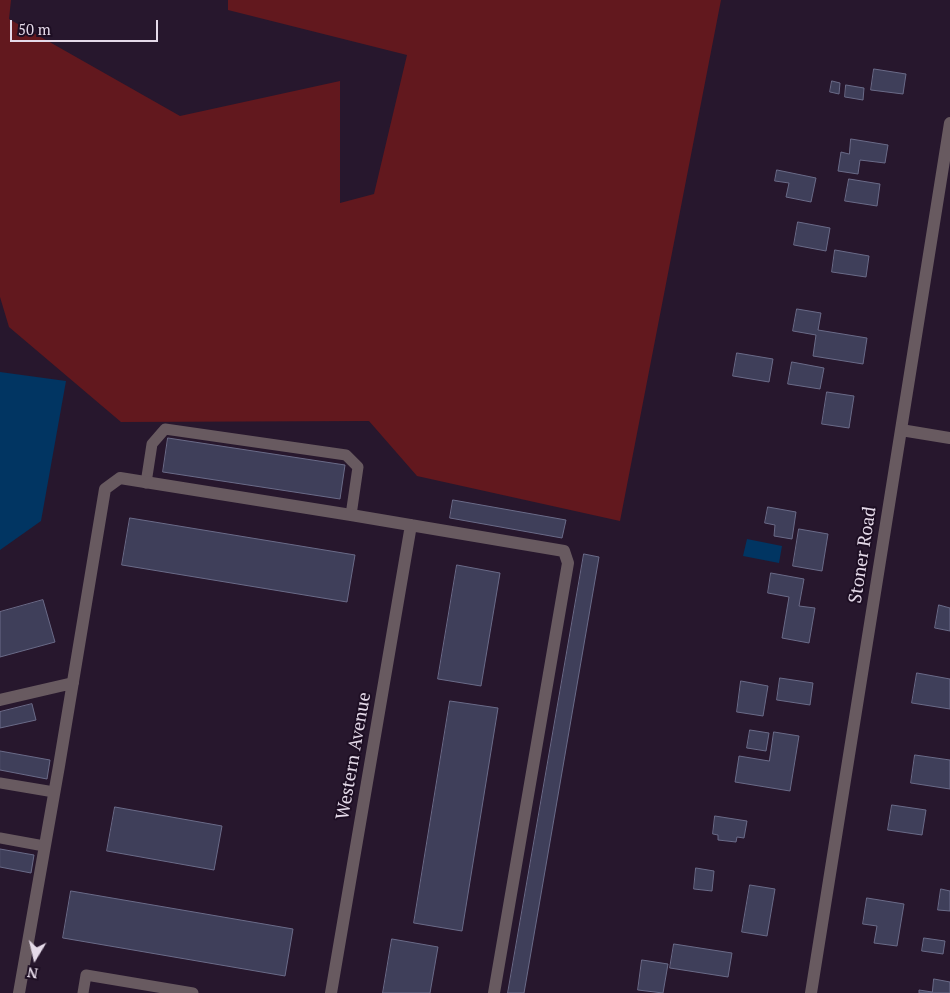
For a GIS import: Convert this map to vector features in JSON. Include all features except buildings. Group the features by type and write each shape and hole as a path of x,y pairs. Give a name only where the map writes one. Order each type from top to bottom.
{"street":[{"name":"Stoner Road","path":"811,993 950,123"},
{"path":"901,430 950,438"},
{"path":"20,993 105,489 120,478 351,514 564,551 568,563 494,993"},
{"name":"Western Avenue","path":"332,993 411,525"},
{"path":"0,700 72,683"}],"lane":[{"path":"146,483 152,444 165,429 346,456 358,467 351,514"},
{"path":"0,783 54,792"},
{"path":"0,838 44,846"},
{"path":"83,993 86,975 193,993"}],"shaded area":[{"path":"0,0 11,0 9,19 180,116 340,81 340,203 374,194 407,55 228,10 228,0 721,0 620,521 417,476 369,421 121,422 9,327 0,297"}],"water":[{"path":"0,372 66,381 41,521 0,550"},
{"path":"747,539 782,546 779,563 743,556"}]}
